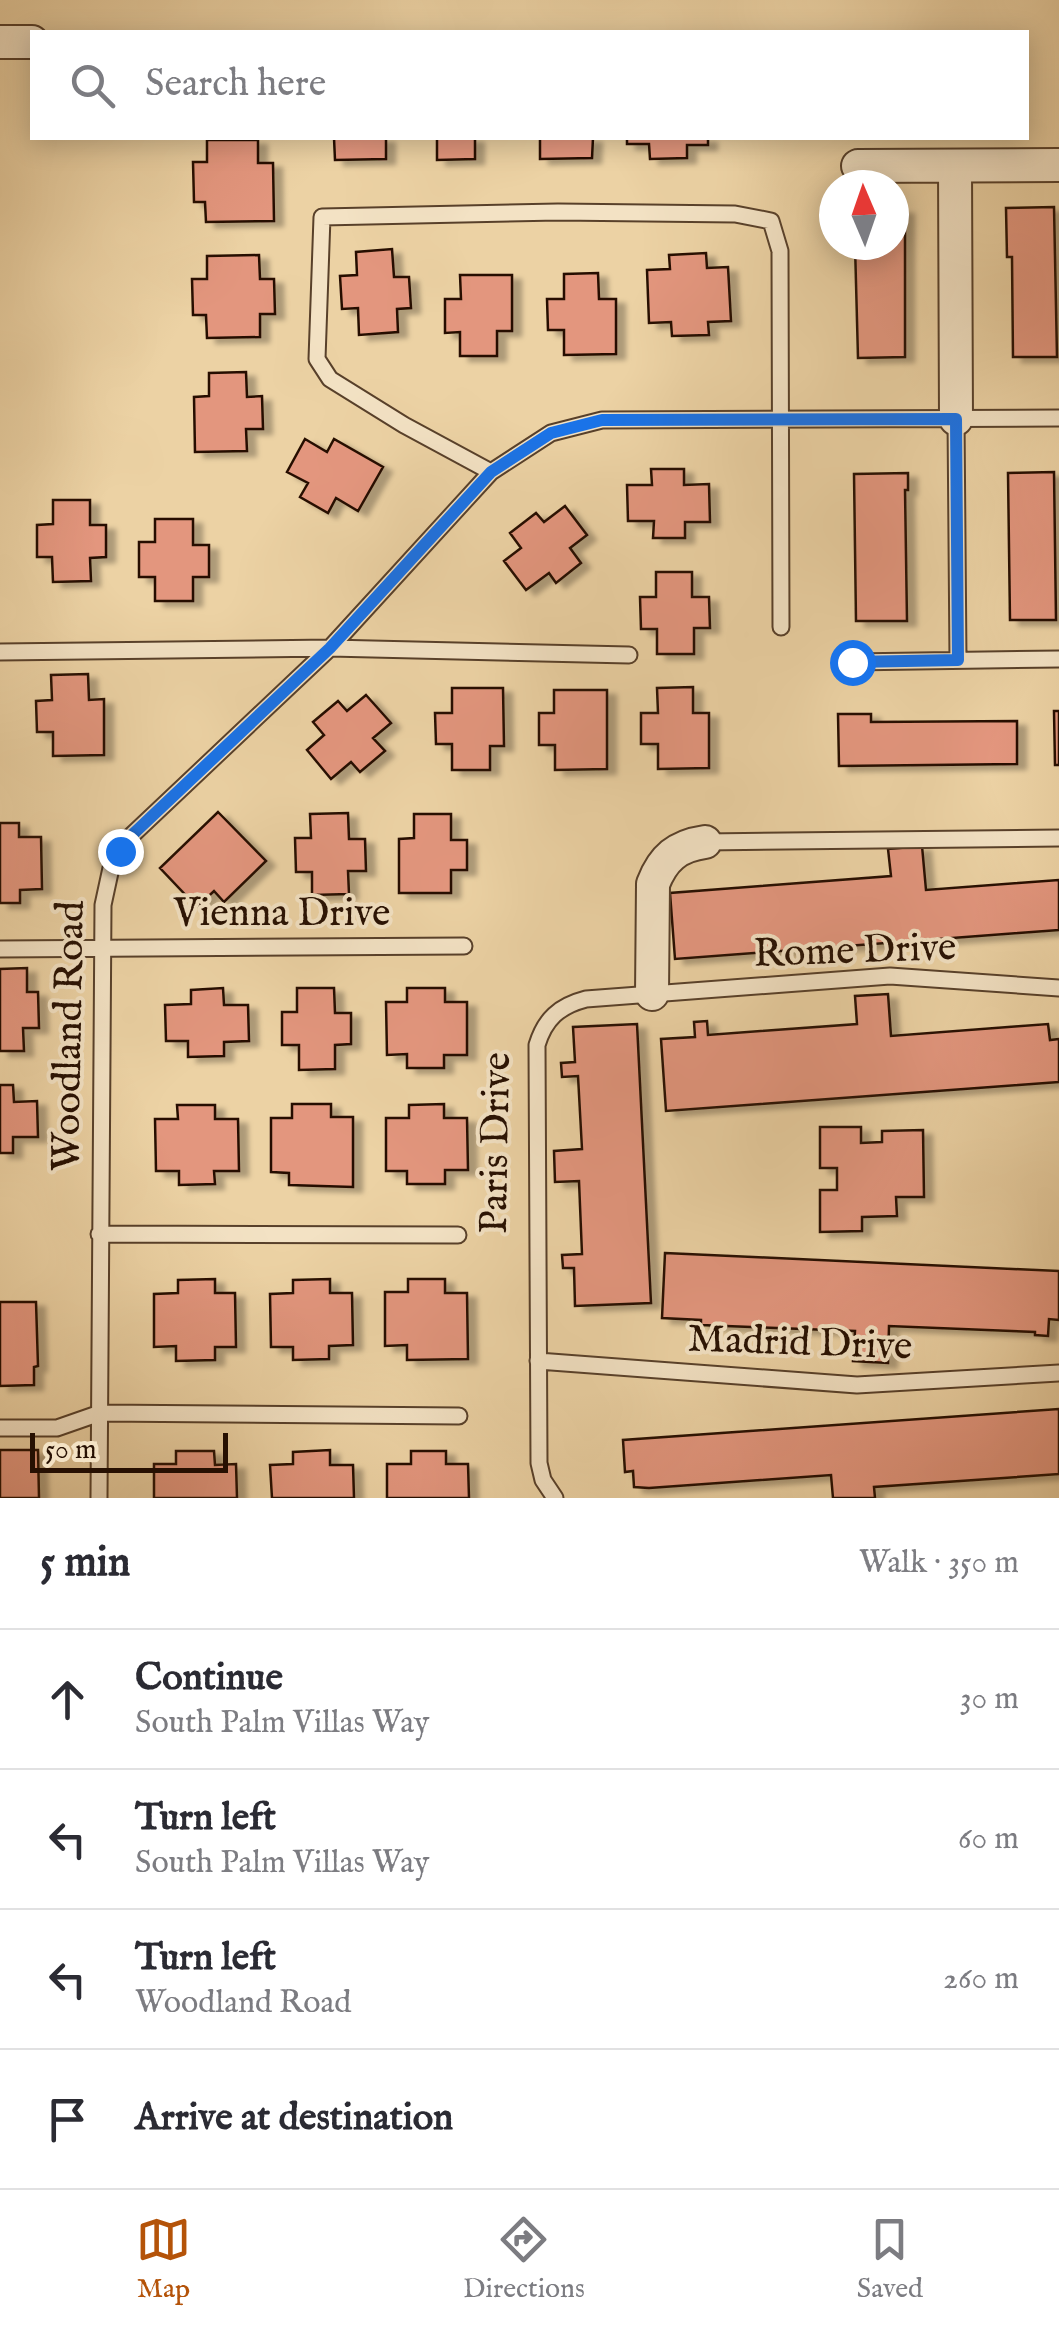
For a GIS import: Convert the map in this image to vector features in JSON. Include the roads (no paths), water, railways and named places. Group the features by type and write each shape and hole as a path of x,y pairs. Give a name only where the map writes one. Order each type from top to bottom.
{"street":[{"path":"0,42 30,42"},
{"path":"858,166 1059,165"},
{"path":"955,167 956,419"},
{"path":"652,994 652,884 672,854 687,844 705,842"}],"lane":[{"path":"491,472 330,379 317,359 322,217 558,212 735,214 771,220 780,251 781,628"},
{"name":"Woodland Road","path":"99,1498 102,948 106,885 111,868 131,836 330,648 491,472 551,433 602,420 1059,418"},
{"path":"956,419 958,660"},
{"path":"0,652 330,648 629,655"},
{"path":"852,662 1059,660"},
{"path":"705,842 1059,838"},
{"name":"Vienna Drive","path":"102,948 464,946"},
{"path":"0,949 102,948"},
{"name":"Rome Drive","path":"652,994 890,976 1059,988"},
{"name":"Paris Drive","path":"555,1498 543,1480 539,1463 537,1046 542,1028 568,1004 652,994"},
{"path":"99,1234 458,1235"},
{"name":"Madrid Drive","path":"538,1361 857,1385 1059,1373"},
{"path":"0,1428 58,1428 100,1414 459,1416"}]}
